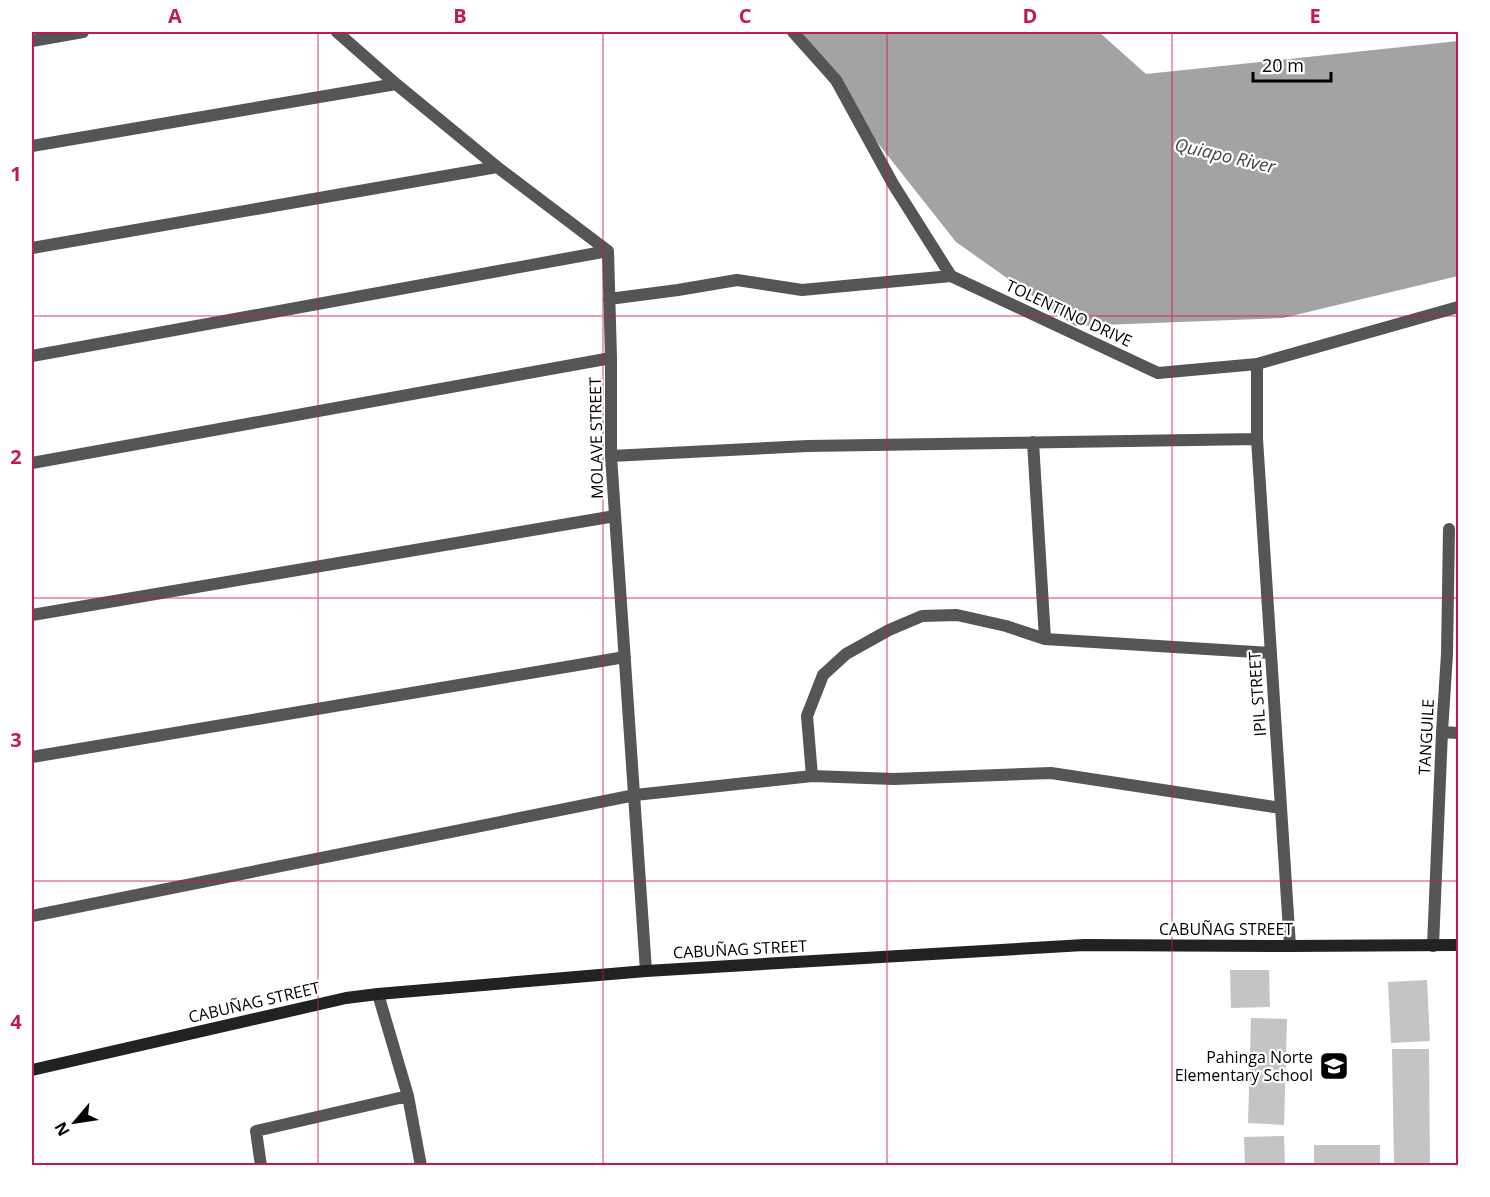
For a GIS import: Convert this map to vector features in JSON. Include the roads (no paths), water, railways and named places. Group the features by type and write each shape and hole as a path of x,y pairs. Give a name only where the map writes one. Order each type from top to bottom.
{"street":[{"path":"32,41 83,32"},
{"path":"337,32 497,167 608,251"},
{"path":"609,299 737,280 802,290 951,276 893,184 836,80 793,32"},
{"path":"32,146 396,84"},
{"path":"32,248 497,167"},
{"path":"32,356 608,251"},
{"name":"MOLAVE STREET","path":"608,251 611,456 646,971"},
{"name":"TOLENTINO DRIVE","path":"951,276 1158,373 1257,364 1458,307"},
{"path":"32,463 611,358"},
{"name":"IPIL STREET","path":"1257,364 1257,439 1290,946"},
{"path":"611,456 808,446 1257,439"},
{"path":"1033,442 1045,639"},
{"path":"32,615 615,516"},
{"name":"TANGUILE","path":"1433,946 1447,654 1449,529"},
{"path":"812,776 807,716 823,675 846,654 889,630 922,616 957,615 1006,626 1045,639 1271,653"},
{"path":"32,756 625,657"},
{"path":"1442,732 1458,733"},
{"path":"32,916 634,795 812,776 894,779 1051,773 1281,808"},
{"name":"CABUÑAG STREET","path":"32,1070 346,998 378,994 646,971 1084,945 1458,945"},
{"path":"378,994 408,1096 421,1166"},
{"path":"261,1166 256,1131 408,1096"}],"water":[{"name":"Quiapo River","path":"790,32 1099,32 1146,74 1458,41 1458,276 1283,318 1075,326 956,242"}],"place":[{"name":"Pahinga Norte Elementary School","path":"1334,1066"}]}
